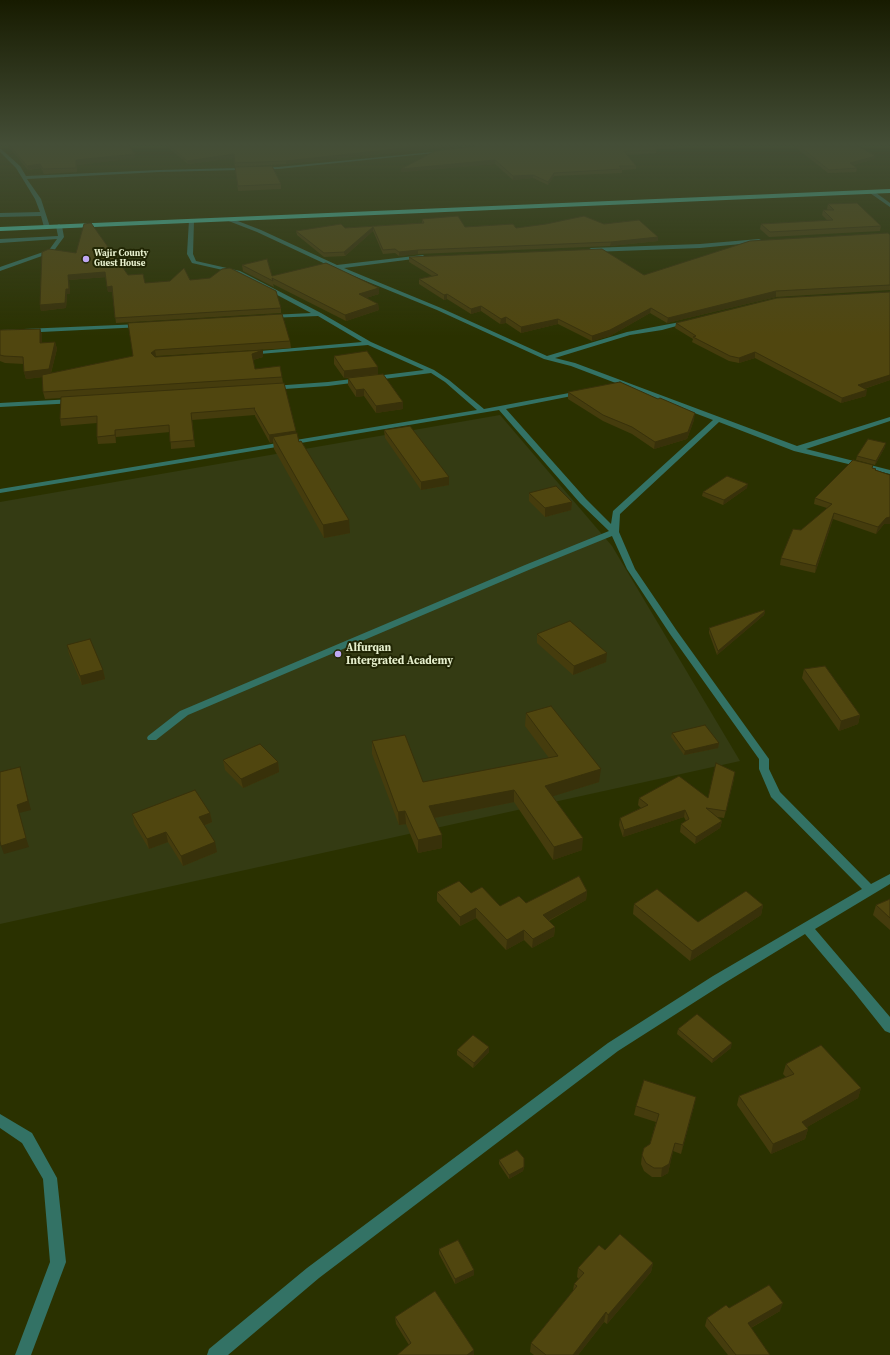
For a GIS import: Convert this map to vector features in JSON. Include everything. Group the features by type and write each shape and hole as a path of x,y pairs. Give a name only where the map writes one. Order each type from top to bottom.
{"highway":[{"path":"0,229 484,209"}],"street":[{"path":"41,209 46,227"},
{"path":"0,215 42,214"},
{"path":"228,219 259,230 336,267 439,309 546,358 573,364 717,420 797,449 890,472"},
{"path":"192,221 190,254 194,262 238,272 319,314 369,343 432,371 447,381 482,411"},
{"path":"0,269 51,251 61,237 59,226"},
{"path":"0,241 61,237"},
{"path":"586,251 700,246 763,241"},
{"path":"336,267 426,256"},
{"path":"267,318 319,314"},
{"path":"546,358 629,333 662,328 700,318"},
{"path":"0,332 152,325"},
{"path":"242,354 281,352 369,343"},
{"path":"267,388 328,384 432,371"},
{"path":"609,387 624,384"},
{"path":"0,491 501,408 593,390"},
{"path":"0,405 79,400"},
{"path":"501,408 583,501 615,532 631,569 664,619 764,759 764,769 775,794 869,889"},
{"path":"797,449 890,419"},
{"path":"615,532 616,513 717,420"},
{"path":"152,738 184,713 528,567 615,532"},
{"path":"215,1355 320,1268 613,1046 718,980 869,889 890,878"},
{"path":"806,928 859,988 890,1027"},
{"path":"0,1120 27,1138 50,1178 58,1262 23,1355"}],"shaded area":[{"name":"Alfurqan Intergrated Academy","path":"500,415 612,546 740,761 0,924 0,502"}],"building":[{"path":"864,209 881,226 770,232 761,224 833,220 823,210"},
{"path":"458,216 465,227 513,224 516,228 546,224 584,216 604,224 639,220 658,237 611,242 399,252 395,249 383,250 373,227 344,252 324,253 296,231 341,224 345,228 424,223 422,219"},
{"path":"91,223 128,275 143,274 145,283 170,281 184,268 190,280 210,278 222,269 230,268 276,291 281,308 115,318 112,286 107,287 105,272 68,275 69,289 66,289 65,303 40,305 42,252 49,249 76,253 84,224"},
{"path":"888,233 890,235 890,285 776,291 668,318 651,308 610,330 592,336 558,319 521,327 506,317 501,319 481,306 471,309 447,294 444,295 419,279 438,275 409,257 602,249 644,275 750,241"},
{"path":"267,259 272,276 326,263 379,288 359,294 378,304 345,315 272,278 273,281 242,265"},
{"path":"890,292 890,375 858,385 867,390 842,398 755,352 739,358 730,356 693,337 696,336 676,323 777,298"},
{"path":"282,314 290,341 155,350 151,353 155,357 263,350 252,354 255,369 280,366 282,377 43,392 42,375 133,356 128,323"},
{"path":"40,329 40,343 55,342 49,369 24,372 23,357 0,355 0,330"},
{"path":"367,351 378,367 344,371 334,356"},
{"path":"383,374 403,402 376,406 364,389 356,390 348,378"},
{"path":"620,382 695,413 688,432 655,442 632,427 603,415 568,392"},
{"path":"284,383 296,431 269,435 254,409 255,408 191,413 194,440 170,442 169,425 115,430 115,435 97,437 97,416 60,419 61,397"},
{"path":"410,426 449,477 421,482 384,430"},
{"path":"297,433 299,442 301,441 349,520 323,525 273,437"},
{"path":"868,439 886,443 876,461 857,456"},
{"path":"853,460 873,465 872,468 876,469 875,470 890,475 890,517 886,518 878,527 834,513 816,566 781,558 793,529 801,530 832,504 815,498"},
{"path":"727,476 748,484 724,500 703,492"},
{"path":"556,486 572,502 545,508 529,493"},
{"path":"764,610 765,611 718,651 709,628"},
{"path":"570,621 607,653 574,666 537,634"},
{"path":"90,639 103,670 80,676 67,645"},
{"path":"825,666 860,715 841,721 804,669"},
{"path":"551,706 601,769 545,786 583,838 554,847 514,790 429,806 442,835 418,840 405,811 398,812 372,741 405,735 423,782 558,756 526,713"},
{"path":"705,725 719,743 685,751 672,733"},
{"path":"260,744 278,762 241,779 223,760"},
{"path":"716,763 735,772 726,811 706,808 722,821 696,837 681,824 689,819 685,810 624,830 620,818 648,805 639,798 679,776 708,798"},
{"path":"20,767 28,801 17,805 26,838 1,846 0,772"},
{"path":"195,790 210,813 199,817 215,842 181,856 166,832 147,839 132,814"},
{"path":"579,876 587,891 543,915 555,927 533,939 524,930 507,940 476,908 460,917 437,892 459,881 471,893 482,887 500,906 519,896 526,903"},
{"path":"657,889 698,922 746,891 763,905 692,951 634,904"},
{"path":"890,899 890,918 876,905"},
{"path":"697,1014 732,1043 713,1059 678,1029"},
{"path":"473,1035 489,1047 474,1063 457,1050"},
{"path":"821,1045 861,1088 802,1122 808,1129 773,1144 739,1096 794,1074 786,1064"},
{"path":"644,1080 696,1097 683,1145 675,1143 669,1164 662,1168 654,1168 646,1163 642,1155 644,1148 650,1144 659,1114 636,1106"},
{"path":"517,1150 524,1158 524,1167 509,1175 499,1160"},
{"path":"620,1234 653,1263 608,1315 606,1312 573,1355 546,1355 531,1343 577,1286 574,1284 584,1273 578,1268 599,1245 605,1250"},
{"path":"458,1240 474,1270 455,1279 439,1249"},
{"path":"769,1285 783,1303 748,1323 770,1355 736,1355 707,1318 726,1305 729,1308"},
{"path":"435,1291 474,1350 467,1355 397,1355 411,1343 395,1317"}],"place":[{"name":"Wajir County Guest House","path":"86,259"},
{"name":"Alfurqan Intergrated Academy","path":"338,654"}]}
